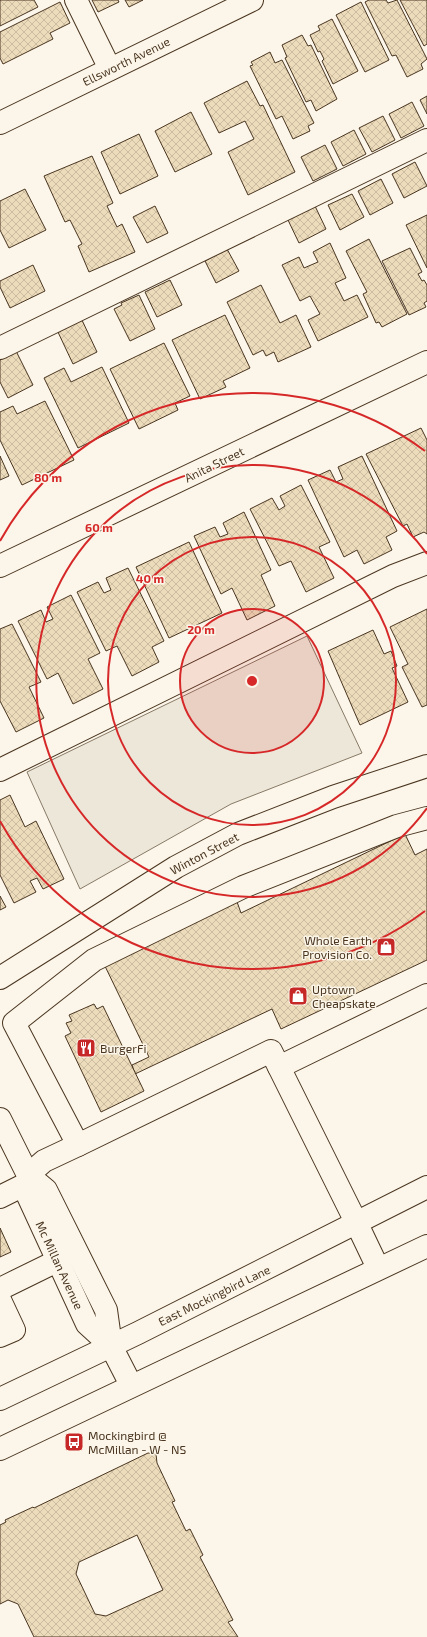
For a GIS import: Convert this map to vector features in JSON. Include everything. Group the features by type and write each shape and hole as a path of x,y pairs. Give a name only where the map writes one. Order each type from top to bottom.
{"street":[{"path":"76,0 110,69"},
{"name":"Ellsworth Avenue","path":"0,122 252,0"},
{"path":"0,348 427,140"},
{"name":"Anita Street","path":"0,566 427,362"},
{"path":"0,770 393,576 427,563"},
{"name":"Winton Street","path":"0,978 176,867 238,834 333,797 427,766"},
{"path":"78,1144 7,1027 94,960 243,887 397,826 427,818"},
{"path":"279,1067 427,996"},
{"path":"0,1197 30,1179 44,1161 271,1051 378,1268"},
{"name":"Mc Millan Avenue","path":"0,1119 30,1179 46,1190 106,1310 111,1346 131,1385"},
{"name":"Mc Millan Avenue","path":"30,1179 28,1196 87,1324 111,1346"},
{"name":"East Mockingbird Lane","path":"0,1399 111,1346 357,1224 427,1187"},
{"path":"0,1449 131,1385 427,1246"},
{"path":"0,1289 57,1261"},
{"path":"0,1300 14,1330 0,1336"}],"shaded area":[{"path":"307,636 362,753 231,804 80,889 27,772"}],"building":[{"path":"0,0 34,0 38,7 0,26"},
{"path":"92,0 118,0 119,2 98,12"},
{"path":"125,0 143,0 129,7"},
{"path":"369,0 386,0 388,3 397,0 427,59 421,64 423,69 407,77 396,55 392,56 365,2"},
{"path":"400,0 427,0 427,44 424,46"},
{"path":"60,2 70,23 50,33 53,39 3,64 0,58 0,32"},
{"path":"361,2 389,60 365,72 336,15"},
{"path":"332,19 358,71 333,84 322,61 324,59 320,51 318,52 310,35 320,30 318,26"},
{"path":"302,35 308,46 311,45 337,99 316,111 311,100 306,102 285,58 287,57 282,45"},
{"path":"270,52 275,63 282,60 314,123 308,126 310,131 293,139 282,116 276,119 250,66 253,65 251,62"},
{"path":"247,81 260,106 263,105 295,172 248,195 228,152 254,139 245,121 219,133 204,103"},
{"path":"427,96 427,114 420,100"},
{"path":"412,102 424,126 401,138 389,114"},
{"path":"191,112 212,154 175,172 155,131"},
{"path":"383,116 395,140 372,152 359,128"},
{"path":"354,130 366,154 343,166 331,142"},
{"path":"139,134 158,176 120,194 101,152"},
{"path":"325,145 337,169 313,181 301,157"},
{"path":"92,156 113,203 107,206 117,227 122,224 135,252 89,272 78,246 82,244 70,220 65,222 44,176"},
{"path":"415,162 427,186 404,198 392,174"},
{"path":"381,179 393,203 370,215 358,191"},
{"path":"25,189 46,230 9,248 0,230 0,201"},
{"path":"352,194 364,217 340,230 328,205"},
{"path":"155,206 168,233 147,243 133,217"},
{"path":"315,206 326,229 299,243 288,220"},
{"path":"427,215 427,268 406,225"},
{"path":"369,239 407,314 382,327 379,322 376,323 363,294 367,292 346,251"},
{"path":"330,243 346,278 335,283 344,301 357,295 368,317 318,341 308,320 320,314 310,296 300,301 282,265 299,257 304,268 318,262 313,252"},
{"path":"410,248 422,272 418,274 422,281 424,280 427,285 427,301 424,303 426,307 409,315 382,261"},
{"path":"227,249 239,271 216,283 205,261"},
{"path":"33,265 45,291 10,308 0,287 0,281"},
{"path":"170,280 182,305 157,317 145,292"},
{"path":"261,285 280,323 296,315 311,347 278,362 274,352 266,356 263,350 253,355 227,302"},
{"path":"139,295 155,329 130,341 114,309 122,305 121,303"},
{"path":"225,315 250,368 223,381 226,387 200,399 172,340"},
{"path":"81,318 97,352 73,364 57,330"},
{"path":"164,343 190,396 175,403 178,410 139,429 110,369"},
{"path":"16,351 33,385 8,398 0,382 0,360"},
{"path":"102,367 129,423 78,448 44,378 64,368 71,382"},
{"path":"45,401 74,460 22,485 0,440 0,412 13,406 17,414"},
{"path":"421,428 427,440 427,534 424,532 413,537 407,524 403,526 366,454"},
{"path":"0,456 9,476 0,480"},
{"path":"362,456 397,531 386,537 392,550 364,564 357,550 344,557 308,480 330,470 336,482 343,479 338,467"},
{"path":"301,485 330,542 319,547 334,578 306,592 291,561 279,566 250,509 272,498 279,510 285,506 280,496"},
{"path":"244,512 271,570 261,575 275,606 247,620 232,588 221,594 194,536 215,527 220,537 228,534 223,523"},
{"path":"189,542 222,613 169,638 136,567"},
{"path":"128,568 164,641 152,647 159,662 132,676 117,646 106,651 77,592 98,582 104,593 111,590 106,578"},
{"path":"71,595 100,653 88,659 103,689 73,704 58,673 47,679 18,621 41,610 46,622 53,619 47,607"},
{"path":"427,609 427,705 422,707 402,667 408,664 390,627"},
{"path":"12,624 41,682 29,687 44,718 16,732 0,701 0,629"},
{"path":"373,630 384,654 391,651 397,666 392,668 408,702 360,725 328,651"},
{"path":"10,795 25,827 36,821 64,879 43,889 37,878 30,881 36,892 14,903 0,875 0,800"},
{"path":"405,834 415,855 427,849 427,960 281,1029 272,1009 135,1074 132,1065 149,1057 103,962 236,899 241,913"},
{"path":"0,896 6,907 0,910"},
{"path":"94,1004 97,1009 103,1006 144,1091 101,1112 65,1036 71,1033 66,1023 72,1021 69,1015"},
{"path":"0,1228 11,1252 0,1257"},
{"path":"148,1453 156,1454 157,1463 175,1501 172,1502 186,1531 190,1529 203,1555 200,1557 233,1620 228,1622 238,1637 34,1637 18,1604 8,1600 0,1604 0,1525 6,1522 5,1520 33,1507 34,1508","holes":["137,1535 163,1590 106,1616 95,1614 76,1574 79,1562"]}],"place":[{"name":"Whole Earth Provision Co.","path":"386,947"},
{"name":"Uptown Cheapskate","path":"298,996"},
{"name":"BurgerFi","path":"86,1048"},
{"name":"Mockingbird @ McMillan - W - NS","path":"74,1442"}]}
